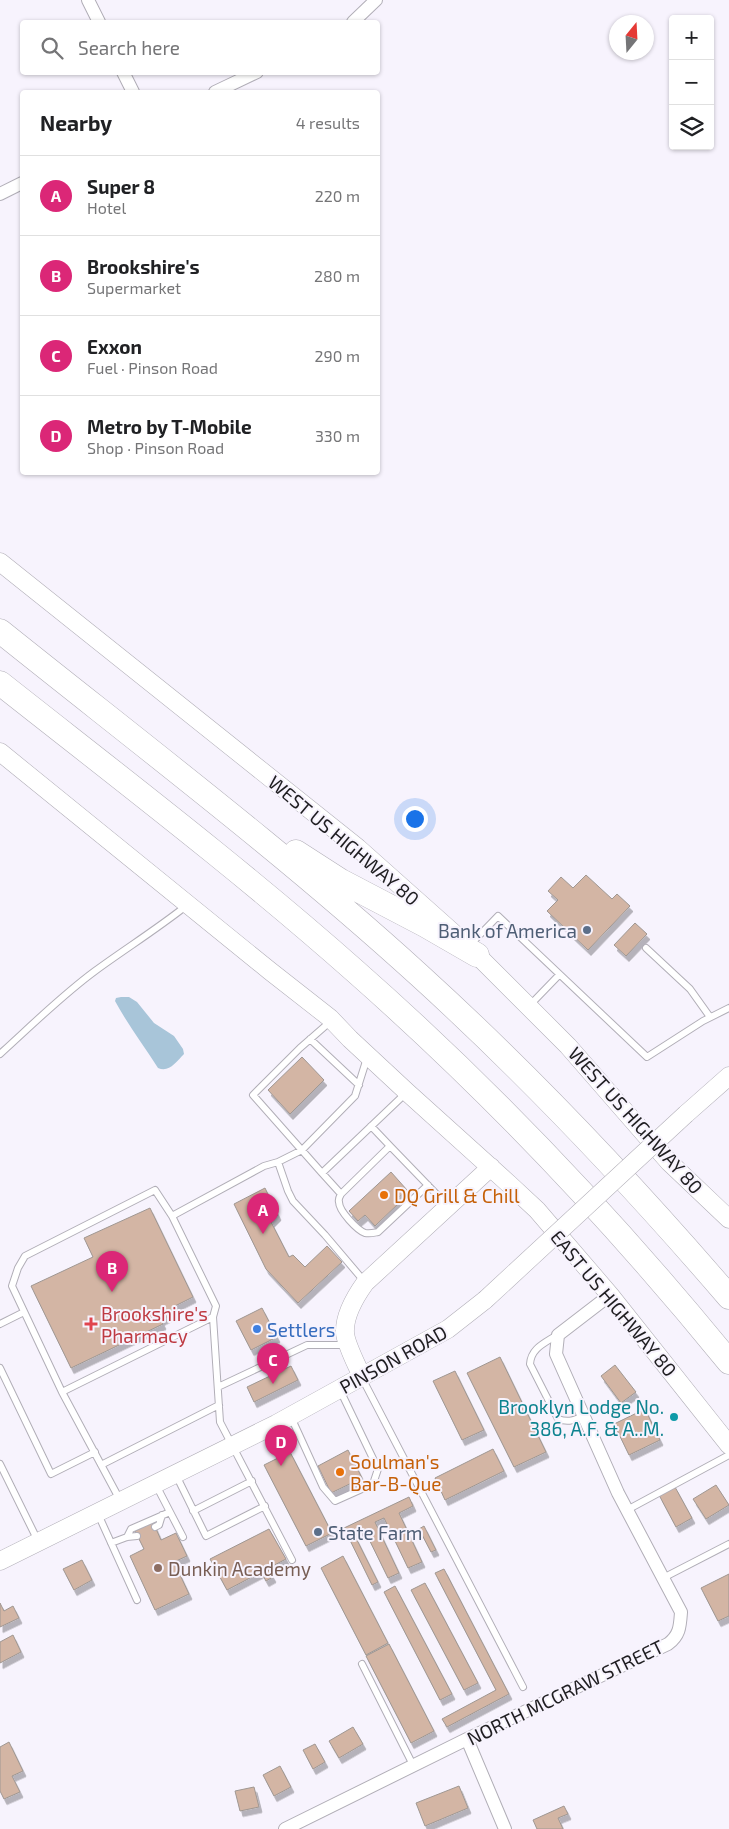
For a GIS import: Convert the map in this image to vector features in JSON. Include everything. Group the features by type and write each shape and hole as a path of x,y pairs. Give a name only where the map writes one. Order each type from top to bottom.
{"highway":[{"path":"0,631 183,776 341,907 420,976 538,1089 660,1218 729,1297"},
{"path":"0,683 325,945 447,1056 524,1132 620,1234 729,1362"},
{"path":"0,697 131,787"},
{"path":"183,776 246,814 318,867 473,951"}],"main road":[{"name":"WEST US HIGHWAY 80","path":"0,562 358,848 530,1005 669,1162 727,1213"},
{"path":"0,752 332,1020 368,1056 491,1167 365,1283 356,1295 349,1312 345,1335 362,1377"},
{"name":"PINSON ROAD","path":"1,1559 234,1445 448,1329 485,1300 729,1076"},
{"name":"EAST US HIGHWAY 80","path":"491,1167 536,1210 610,1295 729,1445"}],"street":[{"path":"88,0 98,20"},
{"path":"355,20 376,0"},
{"path":"124,75 132,90"},
{"path":"219,90 252,75"},
{"path":"0,194 20,184"},
{"path":"558,1335 610,1295"},
{"name":"NORTH MCGRAW STREET","path":"285,1829 467,1739 668,1644 676,1638 680,1630 681,1612 627,1510 556,1354 558,1335"},
{"path":"467,1739 505,1829"}],"lane":[{"path":"0,1054 36,1020 94,971 153,932 188,904"},
{"path":"473,951 498,916 647,1056 710,1017 729,1008"},
{"path":"646,948 690,989 710,1017"},
{"path":"530,1005 559,975"},
{"path":"332,1020 253,1095 341,1194"},
{"path":"310,1039 358,1085"},
{"path":"172,1216 264,1166 278,1162 302,1150 355,1096 368,1056"},
{"path":"322,1173 407,1092"},
{"path":"371,1126 448,1206"},
{"path":"390,1146 341,1194 338,1202 341,1210 356,1227 371,1234 378,1232 428,1186"},
{"path":"278,1162 293,1201 325,1234 365,1283"},
{"path":"120,1501 62,1392 12,1286 18,1268 25,1256 155,1190 172,1216 216,1306 213,1317 220,1422 234,1445 292,1560"},
{"path":"0,1324 24,1312"},
{"path":"62,1392 213,1317"},
{"path":"558,1335 534,1350 530,1357 530,1364 558,1419 565,1421 574,1420 584,1415"},
{"path":"218,1387 307,1345 349,1344"},
{"path":"0,1368 52,1474 95,1452"},
{"path":"362,1377 523,1687"},
{"path":"290,1416 323,1487 335,1501 373,1484 378,1469 340,1389"},
{"path":"101,1465 219,1406"},
{"path":"627,1510 729,1455"},
{"path":"0,1464 38,1542"},
{"path":"175,1474 206,1536 265,1506"},
{"path":"193,1511 252,1481"},
{"path":"156,1484 183,1537"},
{"path":"127,1537 131,1529 170,1512"},
{"path":"97,1513 137,1600"},
{"path":"155,1527 159,1525 162,1515"},
{"path":"111,1543 127,1537 137,1536"},
{"path":"663,1578 729,1544"},
{"path":"362,1664 414,1765"}],"water":[{"path":"129,997 137,1002 154,1023 174,1036 183,1049 184,1054 172,1066 166,1069 158,1068 115,1001 116,998"}],"building":[{"name":"Bank of America","path":"586,875 612,899 617,894 630,906 588,950 547,911 558,900 548,891 561,877 573,888"},
{"path":"635,923 647,934 626,956 614,945"},
{"path":"302,1057 324,1080 290,1114 268,1090"},
{"name":"DQ Grill & Chill","path":"391,1172 407,1190 396,1200 399,1203 375,1226 365,1215 358,1221 349,1211"},
{"path":"265,1188 278,1215 271,1222 289,1257 293,1255 305,1267 327,1246 342,1262 298,1303 266,1269 234,1204"},
{"path":"150,1208 193,1297 175,1306 178,1311 161,1320 163,1324 71,1368 31,1286 93,1257 84,1238"},
{"name":"Settlers","path":"262,1308 277,1337 251,1350 236,1321"},
{"path":"500,1357 546,1452 514,1467 467,1373"},
{"path":"615,1365 636,1392 621,1403 601,1376"},
{"path":"291,1366 298,1380 254,1402 247,1387"},
{"path":"455,1371 484,1430 462,1440 433,1381"},
{"path":"645,1409 660,1440 629,1455 614,1424"},
{"path":"493,1449 504,1471 445,1500 435,1478"},
{"name":"Soulman's Bar-B-Que","path":"348,1450 362,1478 331,1493 318,1466"},
{"path":"290,1452 332,1533 306,1546 264,1465"},
{"path":"716,1485 729,1505 706,1519 693,1499"},
{"path":"675,1487 692,1518 676,1527 659,1495"},
{"path":"409,1497 413,1506 399,1513 422,1562 408,1568 384,1518 375,1522 399,1573 388,1578 364,1529 354,1534 378,1582 372,1585 344,1528"},
{"path":"153,1522 161,1540 176,1533 187,1556 174,1562 189,1594 155,1610 130,1556 144,1549 135,1531"},
{"path":"424,1526 436,1550 431,1552 419,1529"},
{"path":"269,1529 286,1559 227,1590 210,1559"},
{"path":"343,1556 388,1643 366,1655 321,1568"},
{"path":"82,1560 92,1580 74,1590 63,1569"},
{"path":"444,1569 509,1694 447,1727 442,1719 496,1690 435,1573"},
{"path":"269,1570 273,1577 266,1581 262,1574"},
{"path":"729,1574 729,1616 718,1621 701,1588"},
{"path":"425,1583 478,1683 464,1690 411,1590"},
{"path":"395,1586 452,1694 440,1700 384,1592"},
{"path":"0,1603 4,1611 13,1606 19,1618 0,1627"},
{"path":"13,1635 21,1652 0,1663 0,1642"},
{"path":"389,1644 434,1731 411,1743 366,1656"},
{"path":"353,1727 363,1744 339,1758 329,1741"},
{"path":"9,1742 23,1771 12,1776 20,1792 4,1799 0,1791 0,1747"},
{"path":"315,1744 325,1762 313,1769 303,1750"},
{"path":"280,1766 291,1787 274,1796 263,1775"},
{"path":"459,1786 468,1808 425,1826 416,1803"},
{"path":"254,1787 259,1807 240,1811 235,1791"},
{"path":"564,1806 568,1814 558,1818 563,1829 537,1829 533,1820"}],"place":[{"name":"Bank of America","path":"587,930"},
{"name":"DQ Grill & Chill","path":"384,1195"},
{"name":"Super 8","path":"263,1234"},
{"name":"Brookshire's","path":"112,1292"},
{"name":"Brookshire's Pharmacy","path":"91,1324"},
{"name":"Settlers","path":"257,1329"},
{"name":"Exxon","path":"273,1384"},
{"name":"Brooklyn Lodge No. 386, A.F. & A..M.","path":"674,1417"},
{"name":"Metro by T-Mobile","path":"281,1466"},
{"name":"Soulman's Bar-B-Que","path":"340,1472"},
{"name":"State Farm","path":"318,1532"},
{"name":"Dunkin Academy","path":"158,1568"}]}
